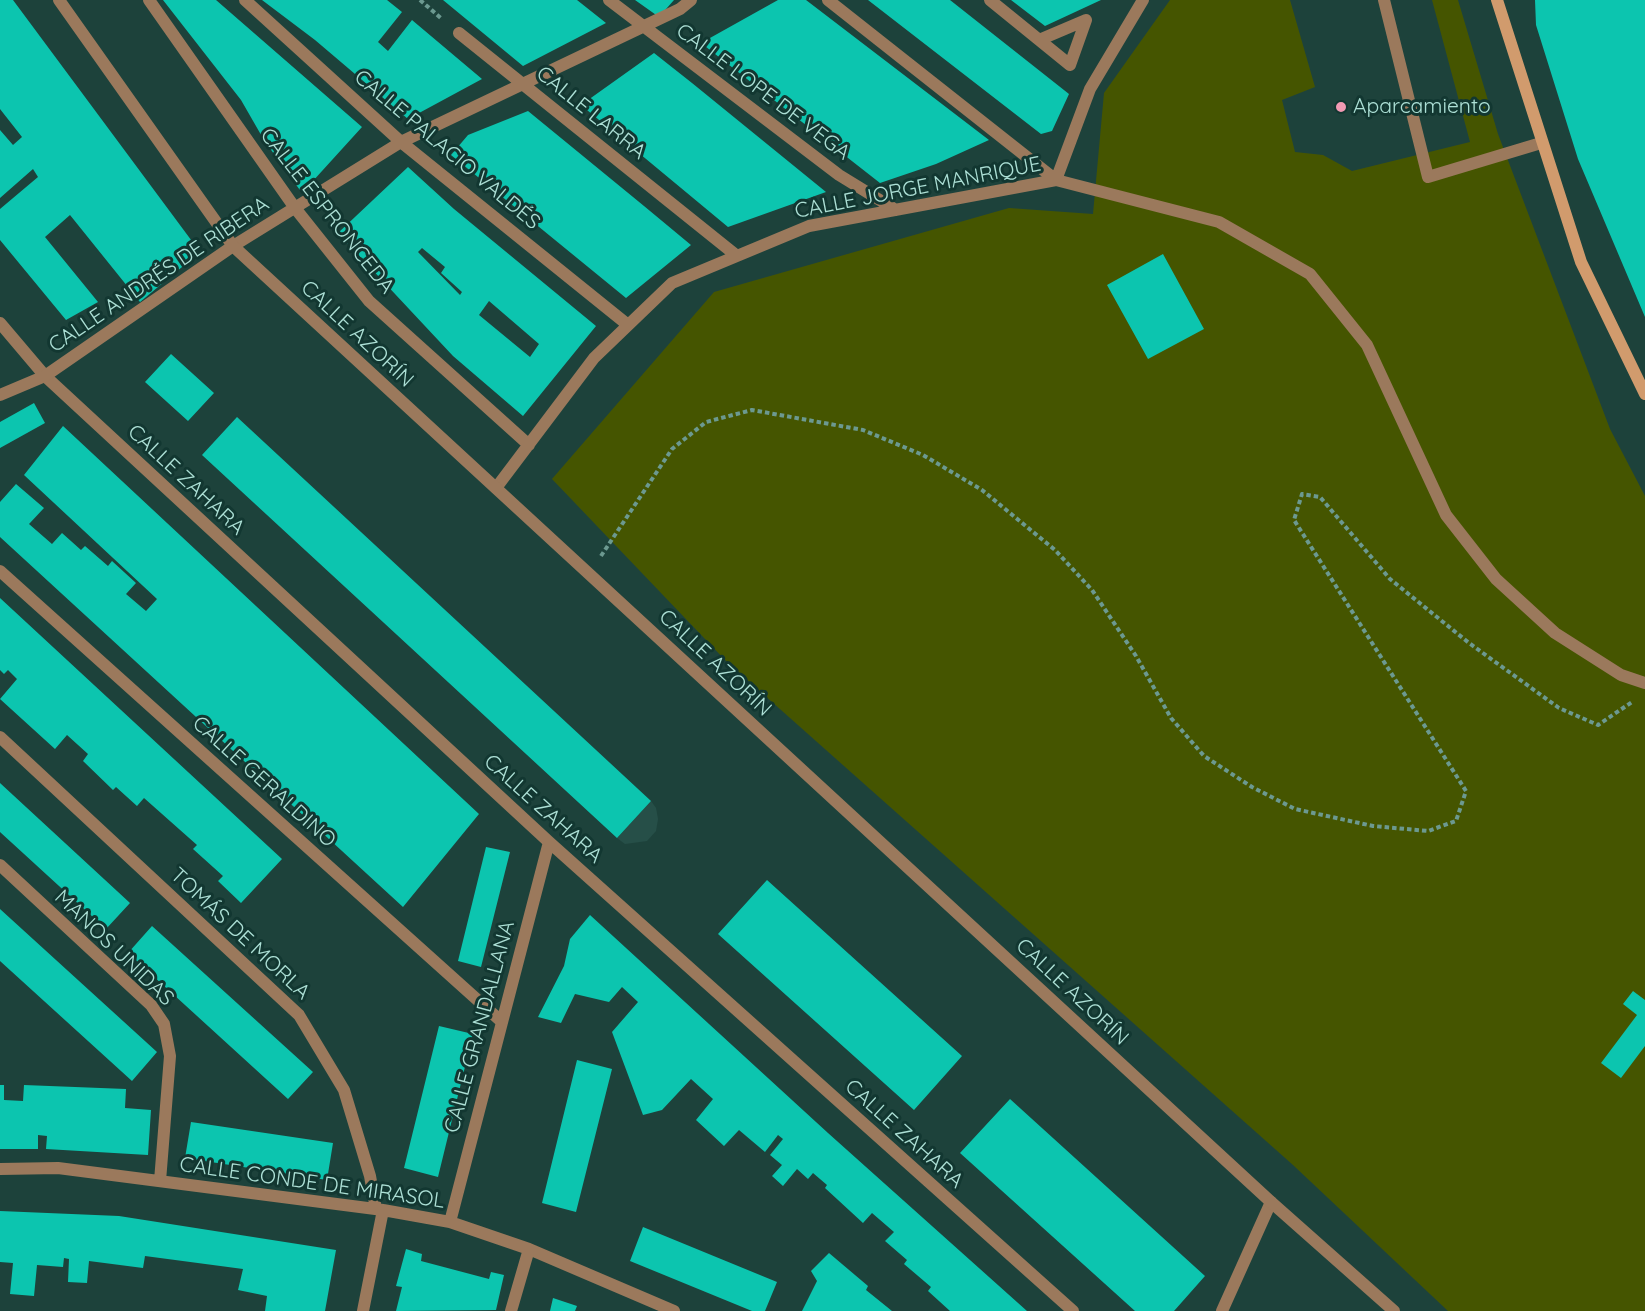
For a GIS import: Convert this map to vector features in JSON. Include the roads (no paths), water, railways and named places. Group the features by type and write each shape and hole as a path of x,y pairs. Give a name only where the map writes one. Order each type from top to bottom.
{"main road":[{"path":"1497,0 1581,262 1645,394"}],"street":[{"name":"CALLE AZORÍN","path":"59,0 233,246 1271,1202 1394,1311"},
{"name":"CALLE ESPRONCEDA","path":"149,0 295,208 369,301 529,445"},
{"name":"CALLE PALACIO VALDÉS","path":"245,0 401,142 628,325"},
{"name":"CALLE LOPE DE VEGA","path":"609,0 839,175 896,210"},
{"name":"CALLE ANDRÉS DE RIBERA","path":"0,395 45,376 233,246 401,142 521,82 681,9 691,0"},
{"name":"CALLE JORGE MANRIQUE","path":"828,0 1056,180 1219,222 1310,274 1367,345 1446,515 1496,579 1556,633 1621,675 1645,683"},
{"path":"990,0 1039,40"},
{"path":"1056,180 1090,89 1143,0"},
{"path":"1383,0 1428,177 1541,143"},
{"name":"CALLE LARRA","path":"459,33 737,256"},
{"name":"CALLE JORGE MANRIQUE","path":"496,488 594,358 672,283 809,226 1056,180"},
{"name":"CALLE ZAHARA","path":"0,323 45,376 549,842 1073,1311"},
{"name":"CALLE GERALDINO","path":"0,571 502,1022"},
{"name":"TOMÁS DE MORLA","path":"0,737 299,1015 344,1090 380,1210"},
{"name":"CALLE GRANDALLANA","path":"450,1222 549,842"},
{"name":"MANOS UNIDAS","path":"0,865 151,1005 164,1024 170,1056 160,1181"},
{"name":"CALLE CONDE DE MIRASOL","path":"0,1169 58,1168 380,1210 450,1222 529,1249 674,1311"},
{"path":"1222,1311 1271,1202"},
{"path":"363,1311 380,1210"},
{"path":"511,1311 529,1249"}],"place":[{"name":"Aparcamiento","path":"1341,107"}]}
